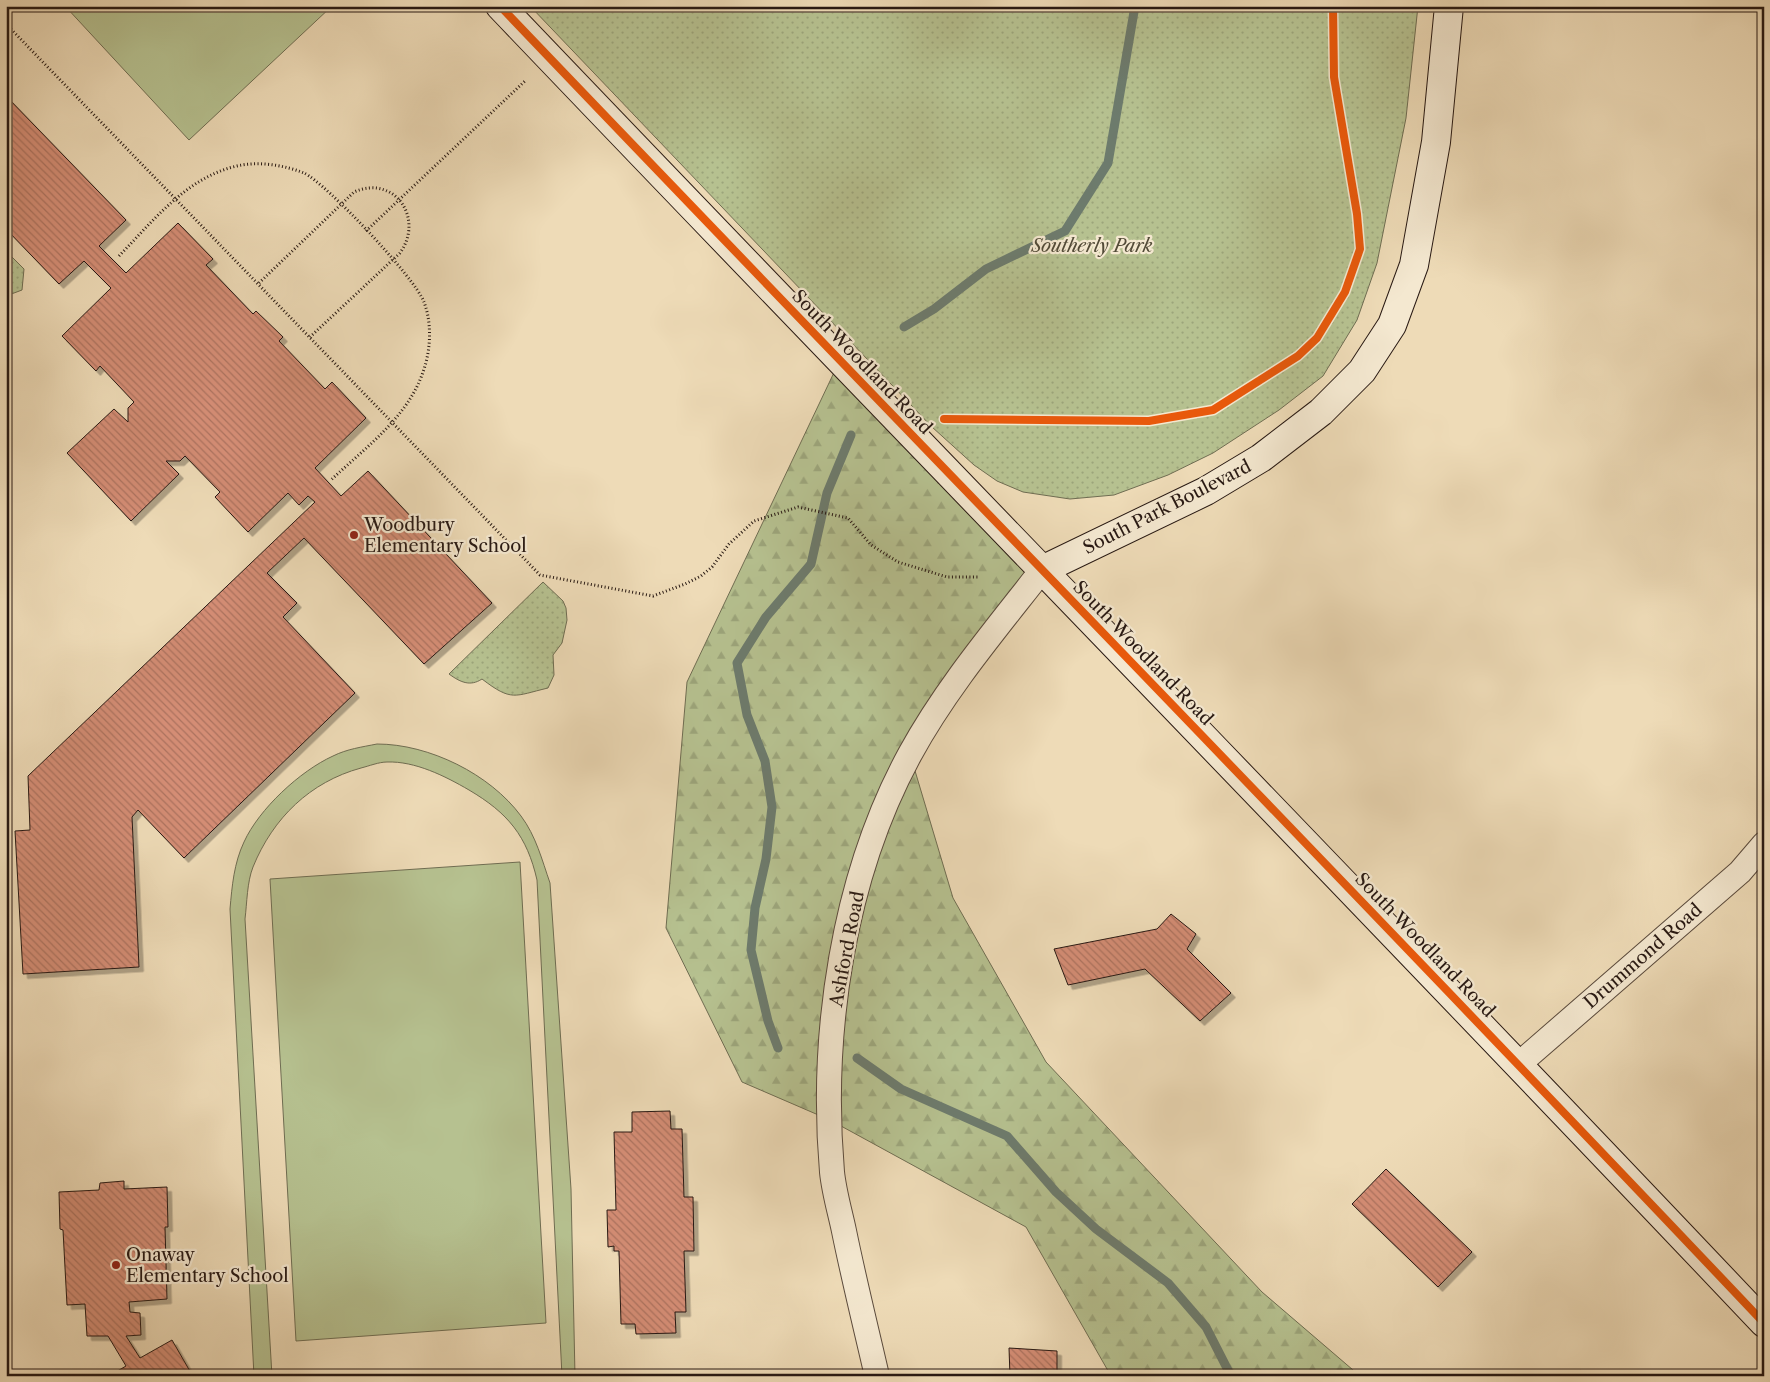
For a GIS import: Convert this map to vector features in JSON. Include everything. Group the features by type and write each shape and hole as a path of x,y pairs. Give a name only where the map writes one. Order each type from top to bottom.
{"street":[{"name":"South Woodland Road","path":"500,6 839,362 1519,1064 1764,1323"},
{"name":"South Park Boulevard","path":"1042,570 1206,491 1261,458 1320,412 1362,372 1392,325 1414,265 1436,142 1449,6"},
{"name":"Ashford Road","path":"877,1376 832,1174 828,1096 830,1046 843,950 872,838 910,754 962,672 1042,570"},
{"name":"Drummond Road","path":"1519,1064 1740,872 1764,844"}],"path":[{"path":"6,24 176,197 540,576 652,596 701,576 712,566 729,544 754,521 798,508 848,518 871,544 898,562 947,577 978,577"},
{"path":"366,231 525,81"},
{"path":"119,256 176,197 217,172 237,166 255,163 305,174 341,204 410,279 421,295 428,315 430,333 424,370 417,388 402,412 331,480"},
{"path":"259,283 354,192 367,188 384,190 400,200 406,208 410,226 407,243 393,260 310,337"}],"green space":[{"path":"65,6 332,6 189,140"},
{"name":"Southerly Park","path":"530,6 1418,6 1406,118 1377,263 1357,320 1323,376 1279,410 1213,453 1168,475 1114,495 1070,499 1023,492 997,481 974,465 932,427"},
{"path":"6,251 24,269 22,290 6,296"},
{"path":"839,362 1042,570 910,754 953,898 1046,1062 1262,1292 1360,1376 1111,1376 1026,1227 830,1120 742,1082 666,928 687,682"},
{"path":"543,582 563,601 567,620 562,643 553,655 554,675 548,688 514,695 500,691 482,679 469,683 449,674"},
{"path":"377,744 417,749 437,756 457,764 493,787 521,816 531,832 550,883 571,1189 575,1376 562,1376 537,880 533,864 514,827 483,799 429,770 398,762 387,762 343,774 325,782 295,804 271,833 261,849 250,879 245,919 272,1376 254,1376 230,909 234,875 238,858 251,829 270,804 294,781 333,756 349,750"},
{"path":"520,862 546,1323 296,1341 270,879"}],"building":[{"name":"Woodbury Elementary School","path":"6,96 126,220 99,246 126,273 178,223 213,259 206,265 253,314 256,311 283,337 279,341 325,389 332,382 366,418 315,468 341,496 368,471 492,603 424,664 304,538 267,573 297,603 283,617 355,693 184,858 138,810 132,817 139,967 23,974 15,831 30,830 28,776 315,502 308,496 299,505 288,493 248,532 215,497 220,492 185,456 180,461 166,461 179,474 131,521 67,453 114,409 128,422 128,408 134,402 100,366 96,371 62,336 111,288 84,261 59,284 6,229"},
{"path":"1171,914 1196,934 1187,949 1231,993 1200,1021 1145,969 1068,985 1054,949 1157,929"},
{"path":"670,1111 671,1129 682,1129 684,1197 693,1197 694,1251 684,1251 686,1312 675,1312 676,1333 636,1334 635,1324 621,1324 619,1251 614,1251 614,1246 608,1247 607,1210 616,1210 614,1132 632,1132 632,1112"},
{"path":"1386,1169 1472,1252 1438,1287 1352,1204"},
{"name":"Onaway Elementary School","path":"124,1181 124,1189 167,1187 168,1227 165,1227 167,1299 129,1302 130,1312 140,1313 141,1335 126,1336 140,1358 172,1340 191,1373 189,1376 109,1376 126,1366 108,1336 87,1336 85,1304 67,1305 63,1230 60,1229 59,1192 99,1190 100,1183"},
{"path":"1009,1348 1057,1351 1057,1376 1010,1376"},
{"path":"1581,1370 1585,1376 1574,1376"}],"waterway":[{"path":"904,327 934,309 986,269 1065,231 1108,163 1135,6"},
{"path":"778,1048 768,1021 751,950 755,908 766,859 772,807 765,761 747,715 737,663 766,617 811,564 827,493 851,435"},
{"path":"857,1058 901,1089 1007,1136 1056,1192 1096,1229 1168,1283 1206,1327 1231,1376"}],"cycle path":[{"path":"500,6 1764,1323"},
{"path":"944,419 1149,421 1213,410 1298,356 1317,338 1345,292 1360,249 1357,214 1334,77 1333,6"}],"place":[{"name":"Woodbury Elementary School","path":"354,535"},
{"name":"Onaway Elementary School","path":"116,1265"}]}
